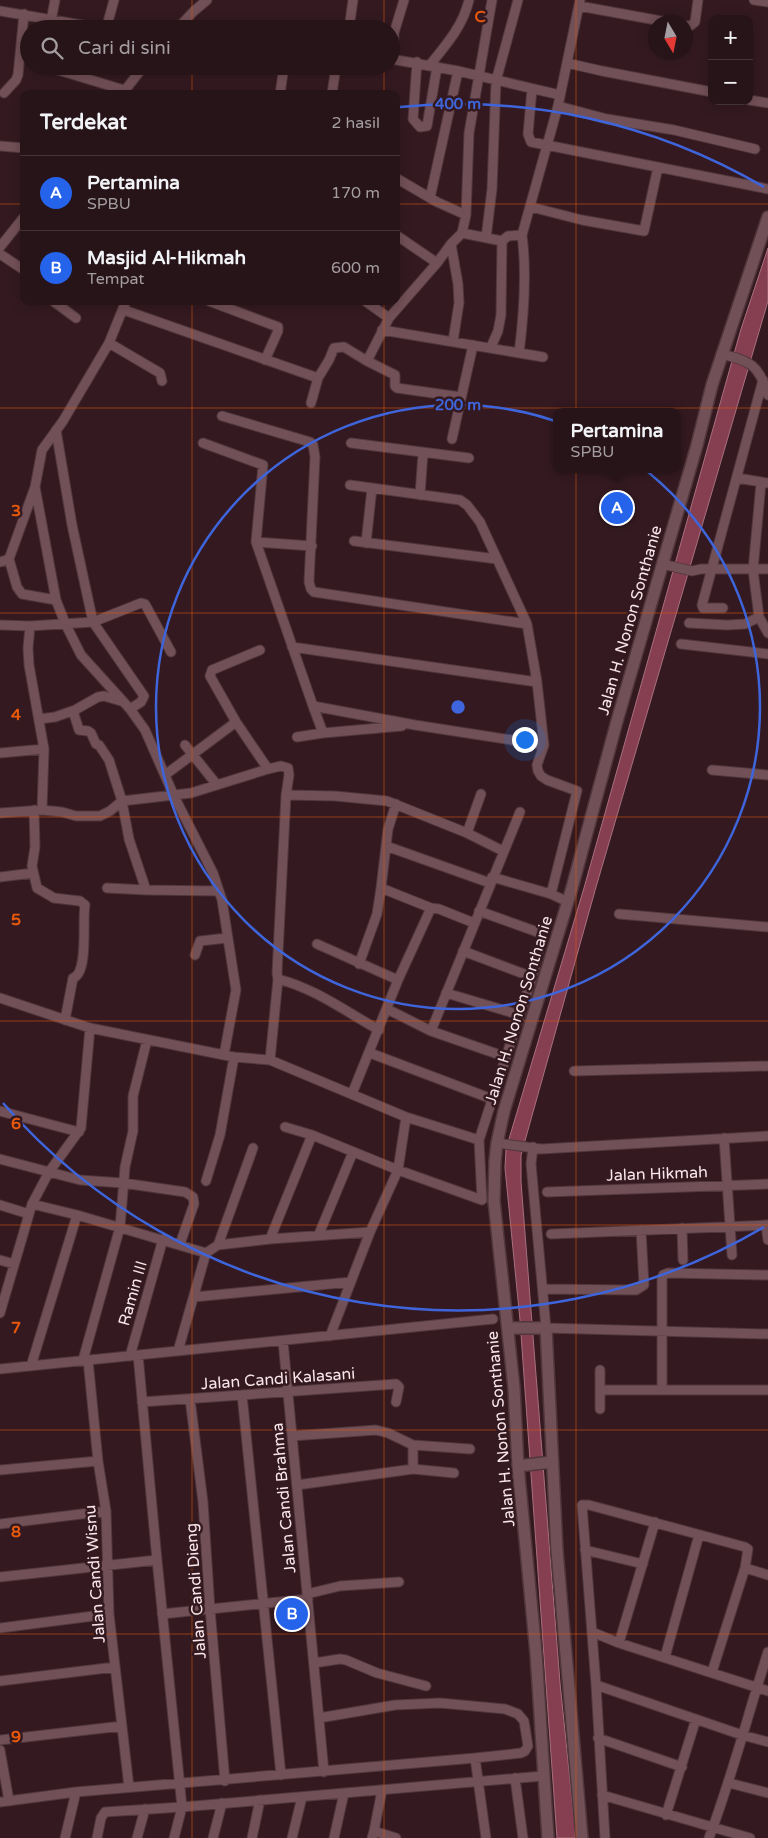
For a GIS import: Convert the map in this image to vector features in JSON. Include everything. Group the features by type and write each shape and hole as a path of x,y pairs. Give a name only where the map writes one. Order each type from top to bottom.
{"street":[{"path":"51,20 54,0"},
{"path":"108,20 114,0"},
{"path":"186,20 207,0"},
{"path":"350,20 353,0"},
{"path":"398,20 404,0"},
{"path":"417,62 413,119 420,127 427,126 433,66 464,17 469,0"},
{"path":"367,361 389,318 462,233 466,215 469,133 492,0"},
{"path":"486,238 492,189 496,81 518,0"},
{"path":"693,24 695,22 698,0"},
{"path":"754,0 768,2"},
{"path":"519,353 524,292 522,235 558,106 579,3 648,18"},
{"path":"0,11 24,14 47,20"},
{"path":"24,14 24,20"},
{"path":"400,60 480,75 496,81 560,95"},
{"path":"567,63 708,91"},
{"path":"430,198 458,71"},
{"path":"4,93 20,72"},
{"path":"72,75 117,90"},
{"path":"125,90 137,75"},
{"path":"281,90 283,75"},
{"path":"333,90 335,75"},
{"path":"532,89 528,137 531,142 768,187"},
{"path":"753,101 768,103"},
{"path":"558,106 607,119 674,130 755,149"},
{"path":"0,146 20,148"},
{"path":"531,206 582,220 644,231 658,167"},
{"path":"400,180 430,198 466,215"},
{"path":"0,247 20,222"},
{"name":"Jalan H. Nonon Sonthanie","path":"548,1838 536,1652 514,1388 513,1328 494,1202 495,1162 502,1143 504,1111 568,902 667,565 684,490 712,385 726,356 767,223"},
{"path":"462,233 502,240 510,236 522,235"},
{"path":"400,237 437,263"},
{"path":"491,348 498,331 501,315 502,240"},
{"path":"451,244 458,284 459,303 453,341"},
{"path":"0,254 20,267"},
{"path":"58,305 76,318"},
{"path":"219,305 278,327 265,360"},
{"path":"370,305 389,318"},
{"path":"56,600 22,594 17,588 4,560 35,487 42,450 64,421 109,343 125,306 265,360 318,378"},
{"path":"382,330 543,357"},
{"path":"109,343 160,373 162,381"},
{"path":"452,439 474,345"},
{"path":"311,403 318,378 334,348 344,347 395,375 395,386 397,388 461,397"},
{"path":"726,356 751,363 763,380 768,395"},
{"path":"723,608 702,607 763,380"},
{"path":"222,416 310,442 313,445 312,546 309,582 314,592 527,624"},
{"path":"56,430 72,526 92,622 143,693 144,700 130,709"},
{"path":"203,443 263,465 256,542 323,733"},
{"path":"351,443 469,458"},
{"path":"420,495 423,453"},
{"path":"736,478 764,483 753,570 759,617 768,632"},
{"path":"350,485 460,500 468,505 480,522 527,624 537,682 544,745 537,765 541,776 559,786 577,791 551,894"},
{"path":"35,487 56,600 65,623 80,655 130,709 145,730 174,796 213,874 226,920 227,938 235,973 236,990 220,1135 206,1181"},
{"path":"366,543 372,488"},
{"path":"354,541 497,559"},
{"path":"256,542 312,546"},
{"path":"667,565 692,571 711,569 768,570"},
{"path":"0,625 30,626 92,622 141,602 171,652"},
{"path":"688,623 745,624 759,617"},
{"path":"30,626 29,666 44,749 32,866 33,873 37,888 54,898 80,901 85,905 83,915 85,936 80,972 76,978 73,978 65,1020"},
{"path":"681,644 768,654"},
{"path":"292,647 537,682"},
{"path":"260,650 212,670 210,674 236,722 268,769"},
{"path":"39,719 55,717 98,697 104,696 121,701"},
{"path":"313,706 415,725 544,745"},
{"path":"73,710 79,730 91,732 96,744 99,745 109,760 122,801 129,839 146,890"},
{"path":"165,775 236,722"},
{"path":"297,737 415,725"},
{"path":"185,745 217,785"},
{"path":"0,753 44,749"},
{"path":"0,813 38,810 62,812 76,816 100,816 110,812 122,801 191,793 281,766 289,770 286,795 278,980 270,1060"},
{"path":"712,770 768,775"},
{"path":"467,833 481,794"},
{"path":"286,795 345,796 382,800 467,833 504,851"},
{"path":"359,964 377,914 386,846 391,818 396,804"},
{"path":"431,1031 520,812"},
{"path":"386,846 491,880 551,894 568,902"},
{"path":"0,877 33,873"},
{"path":"107,888 218,890"},
{"path":"381,888 474,923"},
{"path":"352,1094 398,980 431,908"},
{"path":"285,1127 482,1200 479,1140 532,977 543,934 479,911"},
{"path":"619,914 768,927"},
{"path":"195,955 200,942 227,938"},
{"path":"317,944 398,980"},
{"path":"463,951 532,977"},
{"path":"278,980 302,986 321,995 378,1030"},
{"path":"446,993 520,1015"},
{"path":"0,998 90,1028 229,1056 270,1060 406,1117 479,1140"},
{"path":"387,1009 431,1031 506,1057"},
{"path":"0,1313 32,1204 49,1172 79,1132 83,1121 90,1028"},
{"path":"85,1360 120,1227 123,1183 133,1131 133,1096 147,1040"},
{"path":"370,1053 492,1099"},
{"path":"574,1071 768,1066"},
{"path":"0,1111 79,1132"},
{"path":"330,1336 370,1232 398,1170 406,1117"},
{"path":"270,1238 312,1136"},
{"path":"502,1143 541,1149 768,1136"},
{"path":"724,1138 732,1256"},
{"path":"529,1146 543,1289 542,1328 549,1462 582,1838"},
{"path":"218,1244 253,1148"},
{"path":"319,1234 353,1152"},
{"path":"0,1159 85,1181 123,1183 185,1192 193,1197 194,1204 180,1244"},
{"name":"Jalan Hikmah","path":"547,1192 768,1184"},
{"path":"32,1204 163,1239 206,1253"},
{"path":"0,1205 29,1214"},
{"path":"31,1366 77,1215"},
{"path":"552,1234 767,1225 768,1240"},
{"path":"682,1228 682,1260"},
{"path":"543,1289 632,1290 641,1288 644,1286 641,1230"},
{"path":"178,1351 206,1253 218,1244 319,1234 370,1232"},
{"name":"Ramin III","path":"134,1356 163,1239"},
{"path":"0,1260 14,1264"},
{"path":"662,1390 662,1279 666,1274 768,1275"},
{"path":"194,1297 351,1282"},
{"path":"0,1369 493,1319"},
{"path":"513,1328 663,1330 768,1334"},
{"name":"Jalan Candi Brahma","path":"283,1341 324,1772"},
{"path":"134,1356 142,1402 181,1805 174,1838"},
{"name":"Jalan Candi Wisnu","path":"85,1360 106,1511 109,1614 129,1787"},
{"path":"600,1370 600,1409"},
{"name":"Jalan Candi Kalasani","path":"142,1402 396,1384 399,1386 396,1402"},
{"path":"600,1390 768,1390"},
{"path":"242,1395 281,1776"},
{"name":"Jalan Candi Dieng","path":"190,1399 203,1502 225,1781"},
{"path":"292,1436 376,1430 388,1433 413,1445 470,1449"},
{"path":"413,1445 413,1469"},
{"path":"0,1470 98,1461"},
{"path":"521,1466 549,1462"},
{"path":"297,1484 413,1469 454,1473"},
{"path":"604,1838 596,1686 582,1505 655,1522 747,1548 745,1568 712,1672"},
{"path":"0,1524 106,1511"},
{"path":"619,1643 655,1522"},
{"path":"665,1657 699,1535"},
{"path":"585,1550 642,1564"},
{"path":"0,1577 156,1560"},
{"path":"745,1568 768,1574"},
{"path":"162,1614 264,1604 308,1597 340,1586 399,1582"},
{"path":"0,1628 109,1614"},
{"path":"592,1632 619,1643 768,1691"},
{"path":"709,1838 729,1783 768,1652"},
{"path":"314,1663 346,1660 377,1674 426,1686"},
{"path":"0,1680 115,1667"},
{"path":"596,1686 768,1742"},
{"path":"0,1750 4,1801 129,1787 179,1785 475,1758 521,1753 528,1746 522,1716 498,1707 440,1703 395,1705 319,1718"},
{"path":"666,1815 696,1719"},
{"path":"0,1740 122,1726"},
{"path":"598,1738 682,1768"},
{"path":"475,1758 486,1838"},
{"path":"97,1838 101,1818 105,1812 543,1776"},
{"path":"515,1778 523,1838"},
{"path":"729,1783 768,1793"},
{"path":"382,1790 373,1835 396,1838"},
{"path":"64,1838 76,1792"},
{"path":"334,1838 344,1793"},
{"path":"602,1795 750,1838"},
{"path":"292,1838 302,1797"},
{"path":"252,1838 260,1800"},
{"path":"213,1838 222,1803"},
{"path":"137,1838 145,1809"}],"shaded area":[{"path":"768,248 768,301 596,887 521,1155 521,1182 560,1683 575,1829 575,1838 557,1838 520,1320 505,1168 506,1149 584,888 741,329"}],"place":[{"name":"Pertamina","path":"617,508"},
{"name":"Masjid Al-Hikmah","path":"292,1614"}]}
